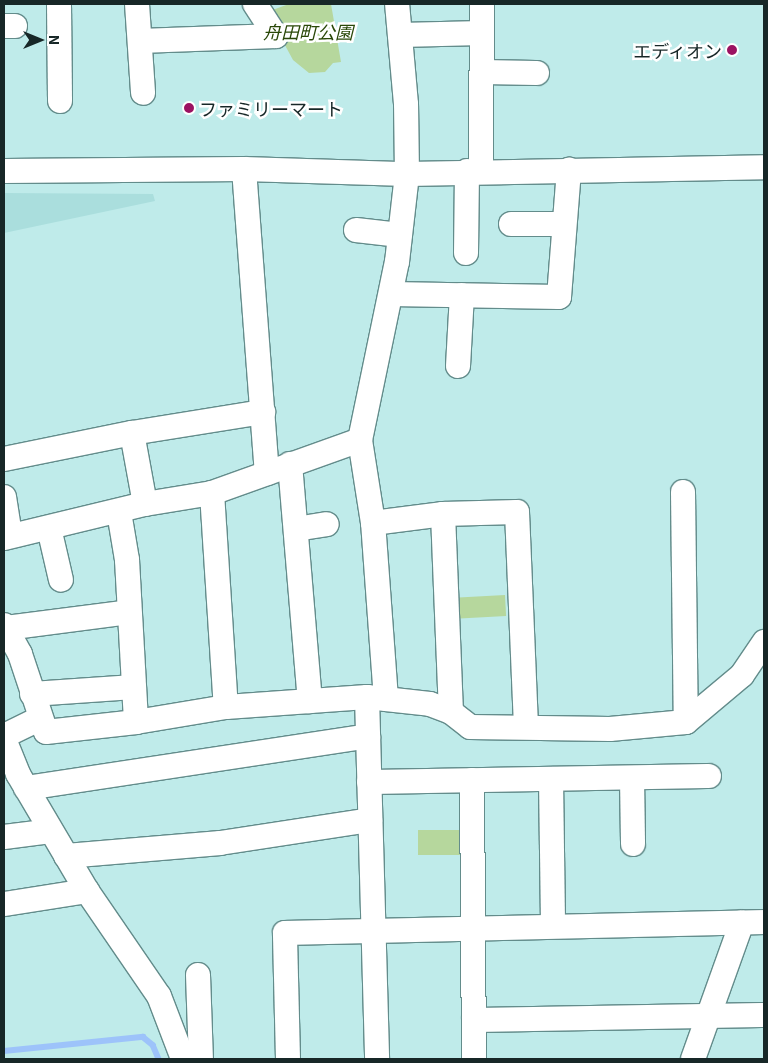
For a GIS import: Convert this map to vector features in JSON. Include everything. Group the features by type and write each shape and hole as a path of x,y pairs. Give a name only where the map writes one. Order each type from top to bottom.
{"street":[{"path":"59,4 60,101"},
{"path":"137,4 144,93"},
{"path":"140,41 276,36 255,4"},
{"path":"377,1059 368,736 377,698 374,523 360,440 391,294 400,235 406,174 406,104 397,4"},
{"path":"466,253 482,72 482,4"},
{"path":"400,35 482,33"},
{"path":"482,72 537,72"},
{"path":"4,171 244,169 406,174 569,169 764,167"},
{"path":"244,169 267,472"},
{"path":"391,294 559,297 569,169"},
{"path":"511,224 564,224"},
{"path":"356,230 400,235"},
{"path":"458,366 462,295"},
{"path":"4,459 132,433 263,412"},
{"path":"132,433 145,504"},
{"path":"4,498 7,537 120,512 145,504 212,493 360,440"},
{"path":"290,464 310,701"},
{"path":"683,492 686,722"},
{"path":"212,493 226,707"},
{"path":"120,512 127,560 136,722"},
{"path":"374,523 443,514 517,512 526,725"},
{"path":"443,514 451,712"},
{"path":"296,529 327,524"},
{"path":"49,528 61,580"},
{"path":"129,612 5,626 20,654 39,719 46,732 136,722 226,707 377,698 430,704 451,712 470,726 526,725 610,729 686,722 742,675 764,642"},
{"path":"32,694 134,687"},
{"path":"39,719 4,737 16,779 52,831 87,891 159,996 183,1059"},
{"path":"16,779 368,736"},
{"path":"369,782 709,776"},
{"path":"632,778 633,844"},
{"path":"551,779 554,926"},
{"path":"472,780 474,1059"},
{"path":"66,856 220,843 370,820"},
{"path":"4,837 52,831"},
{"path":"4,904 87,891"},
{"path":"288,1059 285,933 374,929 753,922 708,1016 693,1059"},
{"path":"198,975 201,1059"},
{"path":"474,1020 764,1016"}],"shaded area":[{"path":"4,193 153,194 155,201 4,233"}],"green space":[{"name":"舟田町公園","path":"289,4 331,4 341,62 333,63 325,72 309,73 293,60 267,12"},
{"path":"505,595 506,616 455,619 454,598"},
{"path":"418,830 462,830 462,855 418,855"}],"waterway":[{"path":"4,1051 143,1037 153,1045 159,1059"}],"place":[{"name":"エディオン","path":"732,50"},
{"name":"ファミリーマート","path":"189,108"}]}
